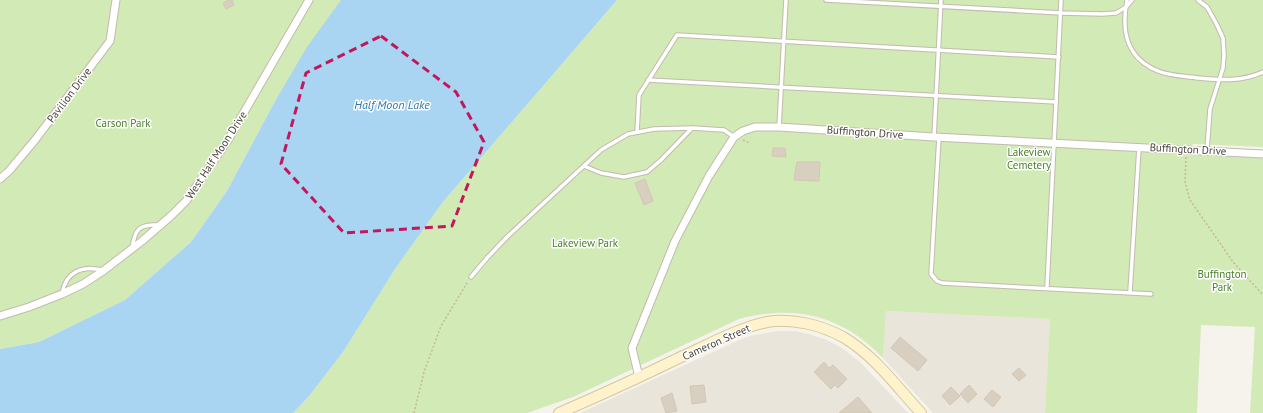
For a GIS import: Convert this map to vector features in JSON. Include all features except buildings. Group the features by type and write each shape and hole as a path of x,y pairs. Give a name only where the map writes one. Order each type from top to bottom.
{"main road":[{"name":"Cameron Street","path":"560,413 733,333 751,326 769,322 810,324 828,330 843,338 859,348 871,359 921,413"}],"street":[{"name":"Pavilion Drive","path":"0,179 9,172 35,140 110,41 116,0"},
{"name":"West Half Moon Drive","path":"0,316 29,307 83,284 132,249 161,225 186,201 210,168 309,0"},
{"name":"Buffington Drive","path":"639,377 632,348 675,241 709,176 734,138 743,131 755,127 779,127 936,137 1263,154"}],"lane":[{"path":"779,127 786,0"},
{"path":"826,0 1102,14 1116,13 1126,7 1132,0"},
{"path":"941,0 936,95 931,274 933,278 942,283 1151,294"},
{"path":"1047,288 1061,0"},
{"path":"1127,0 1126,34 1131,50 1142,63 1159,71 1179,76 1220,80 1241,79 1263,72"},
{"path":"1198,0 1207,7 1223,38 1223,68 1210,109 1207,150"},
{"path":"637,132 639,95 677,35 1059,57"},
{"path":"648,80 1056,102"},
{"path":"584,166 600,173 624,177 647,172 661,160 692,128"},
{"path":"471,277 507,237 601,150 628,134 654,129 692,128 724,130 734,138"},
{"path":"1130,292 1139,147"},
{"path":"132,249 134,235 139,227 147,224 161,225"},
{"path":"62,294 67,278 78,270 92,268 103,271"}],"path":[{"path":"1186,149 1185,182 1190,200 1233,262 1263,295"},
{"path":"414,413 424,372 441,326 471,277"}],"highlighted area":[{"path":"381,36 456,92 484,142 452,226 344,233 281,164 306,73"}],"shaded area":[{"path":"886,311 1050,319 1045,413 933,413 883,358"},
{"path":"777,331 795,331 809,334 827,340 842,348 861,363 908,413 580,413 737,341 750,336"}],"green space":[{"name":"Carson Park","path":"0,0 341,0 274,103 227,191 191,242 125,300 39,342 0,349"},
{"name":"Lakeview Cemetery","path":"617,0 1263,0 1263,147 1193,144 1188,152 1263,155 1263,413 1250,413 1255,327 1201,325 1197,413 1045,413 1050,319 886,311 883,358 852,332 835,323 817,317 780,313 739,319 573,397 527,413 293,413 309,396 343,352 395,269 442,203"}],"water":[{"name":"Half Moon Lake","path":"341,0 617,0 442,203 395,269 343,352 309,396 293,413 0,413 0,349 39,342 125,300 191,242 227,191 274,103 307,47"}],"park label":[{"name":"Lakeview Park","path":"585,243"},
{"name":"Buffington Park","path":"1222,280"}]}
